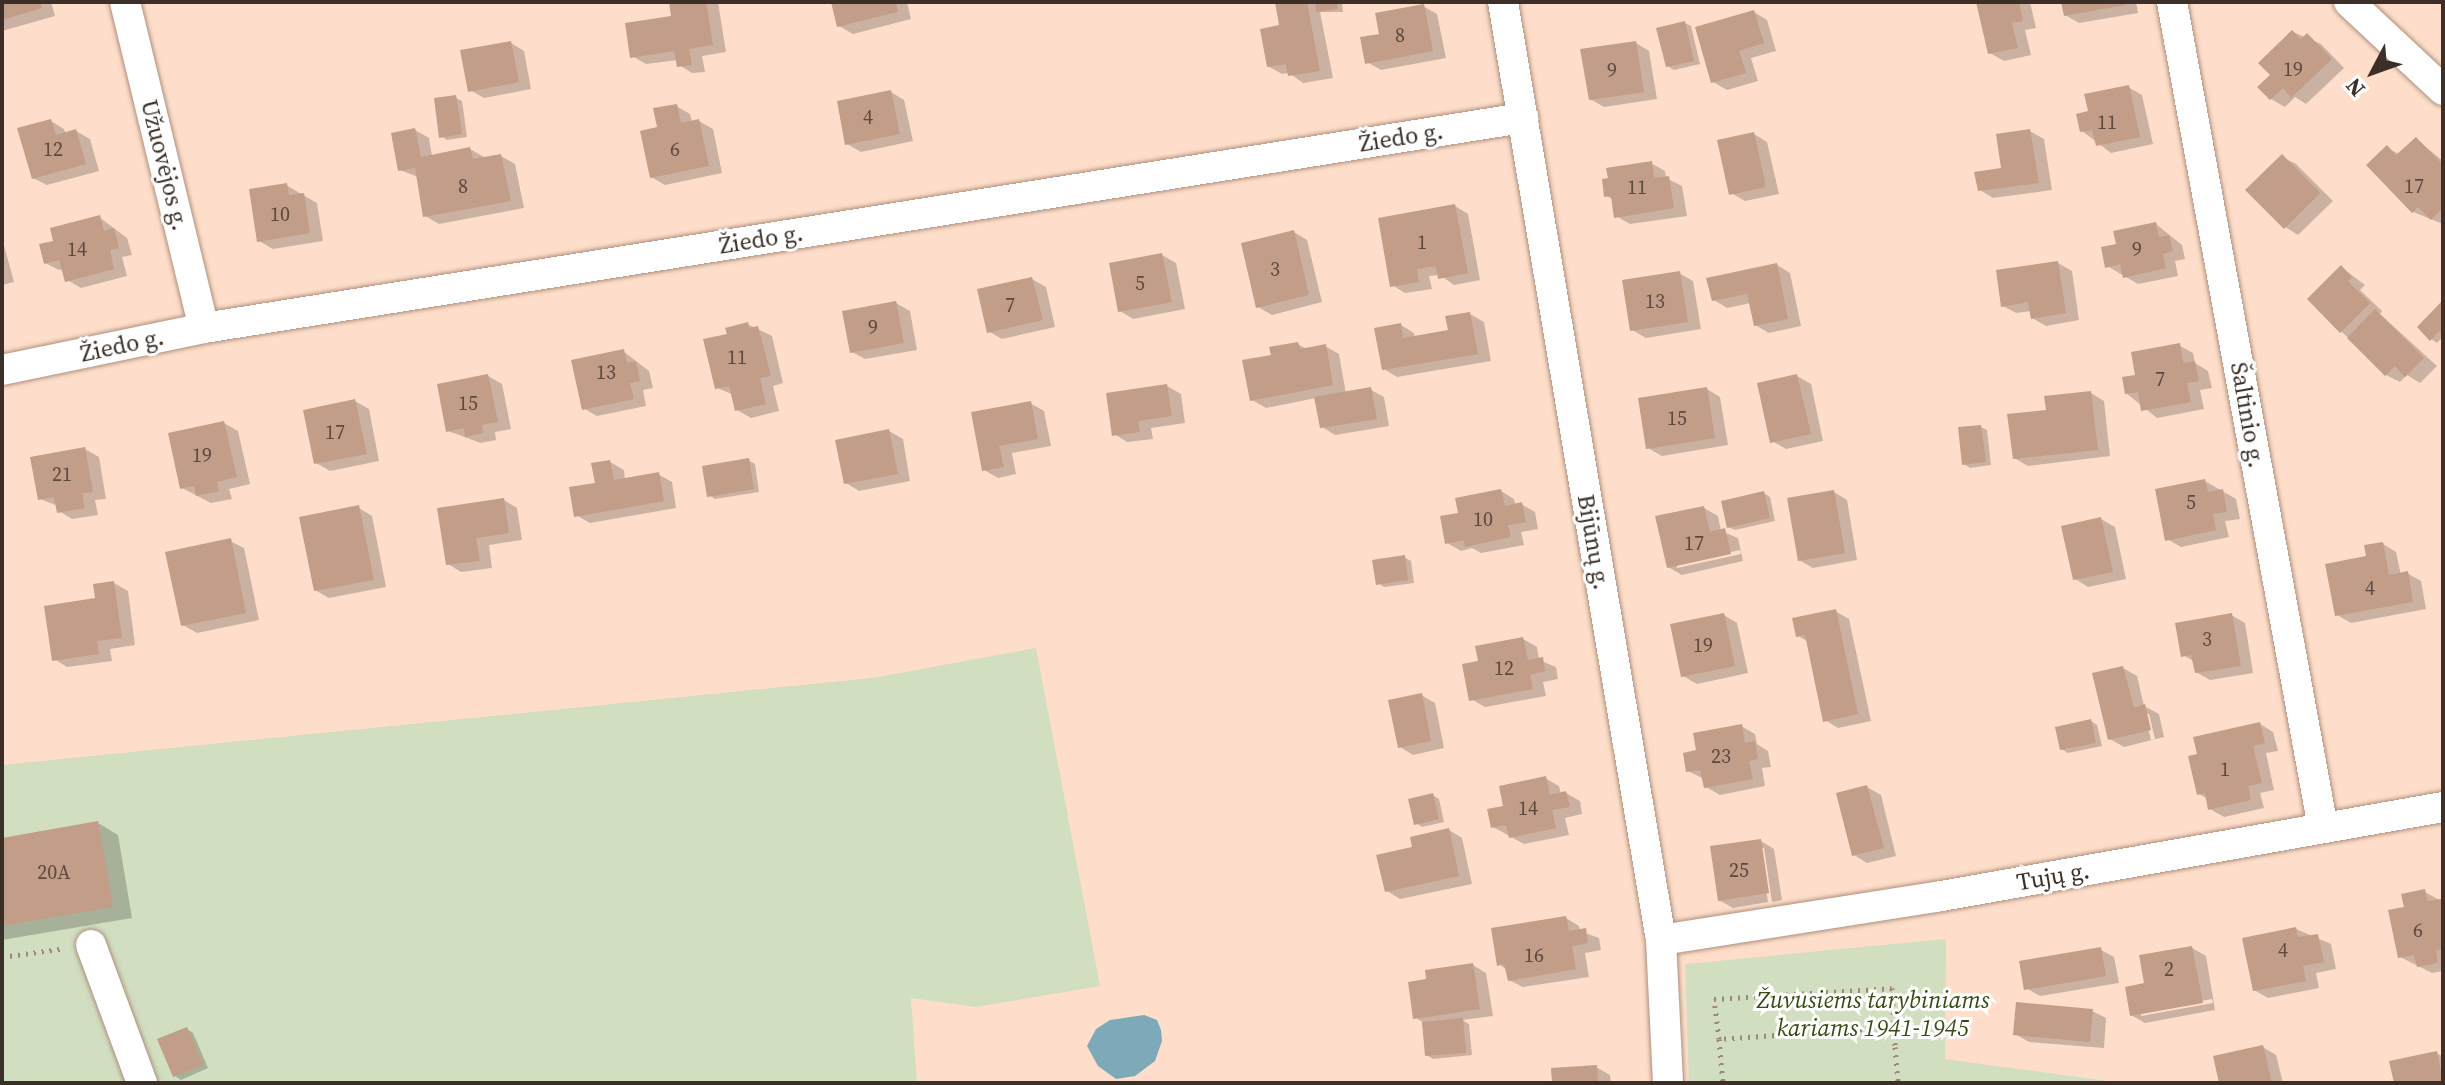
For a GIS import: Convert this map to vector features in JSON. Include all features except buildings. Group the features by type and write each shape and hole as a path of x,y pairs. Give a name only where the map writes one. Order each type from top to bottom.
{"street":[{"name":"Užuovėjos g.","path":"125,2 204,328"},
{"name":"Bijūnų g.","path":"1503,2 1661,940 1668,1083"},
{"name":"Šaltinio g.","path":"2172,2 2323,828"},
{"path":"2349,2 2443,90"},
{"name":"Žiedo g.","path":"2,370 204,328 1523,118"},
{"name":"Tujų g.","path":"1661,940 1936,897 2443,807"},
{"path":"91,945 142,1083"}],"path":[{"path":"2,957 91,945"},
{"path":"1723,1083 1714,999 1892,988 1898,1083"},
{"path":"1719,1039 1894,1027"}],"green space":[{"path":"1036,648 1100,986 976,1007 911,998 917,1083 2,1083 2,765 872,678"},
{"name":"Žuvusiems tarybiniams kariams 1941-1945","path":"1946,939 1945,1059 2122,1083 1689,1083 1685,964"}],"water":[{"path":"1144,1015 1157,1020 1161,1030 1162,1041 1155,1061 1135,1076 1116,1079 1098,1066 1087,1046 1096,1029 1110,1020"}]}
